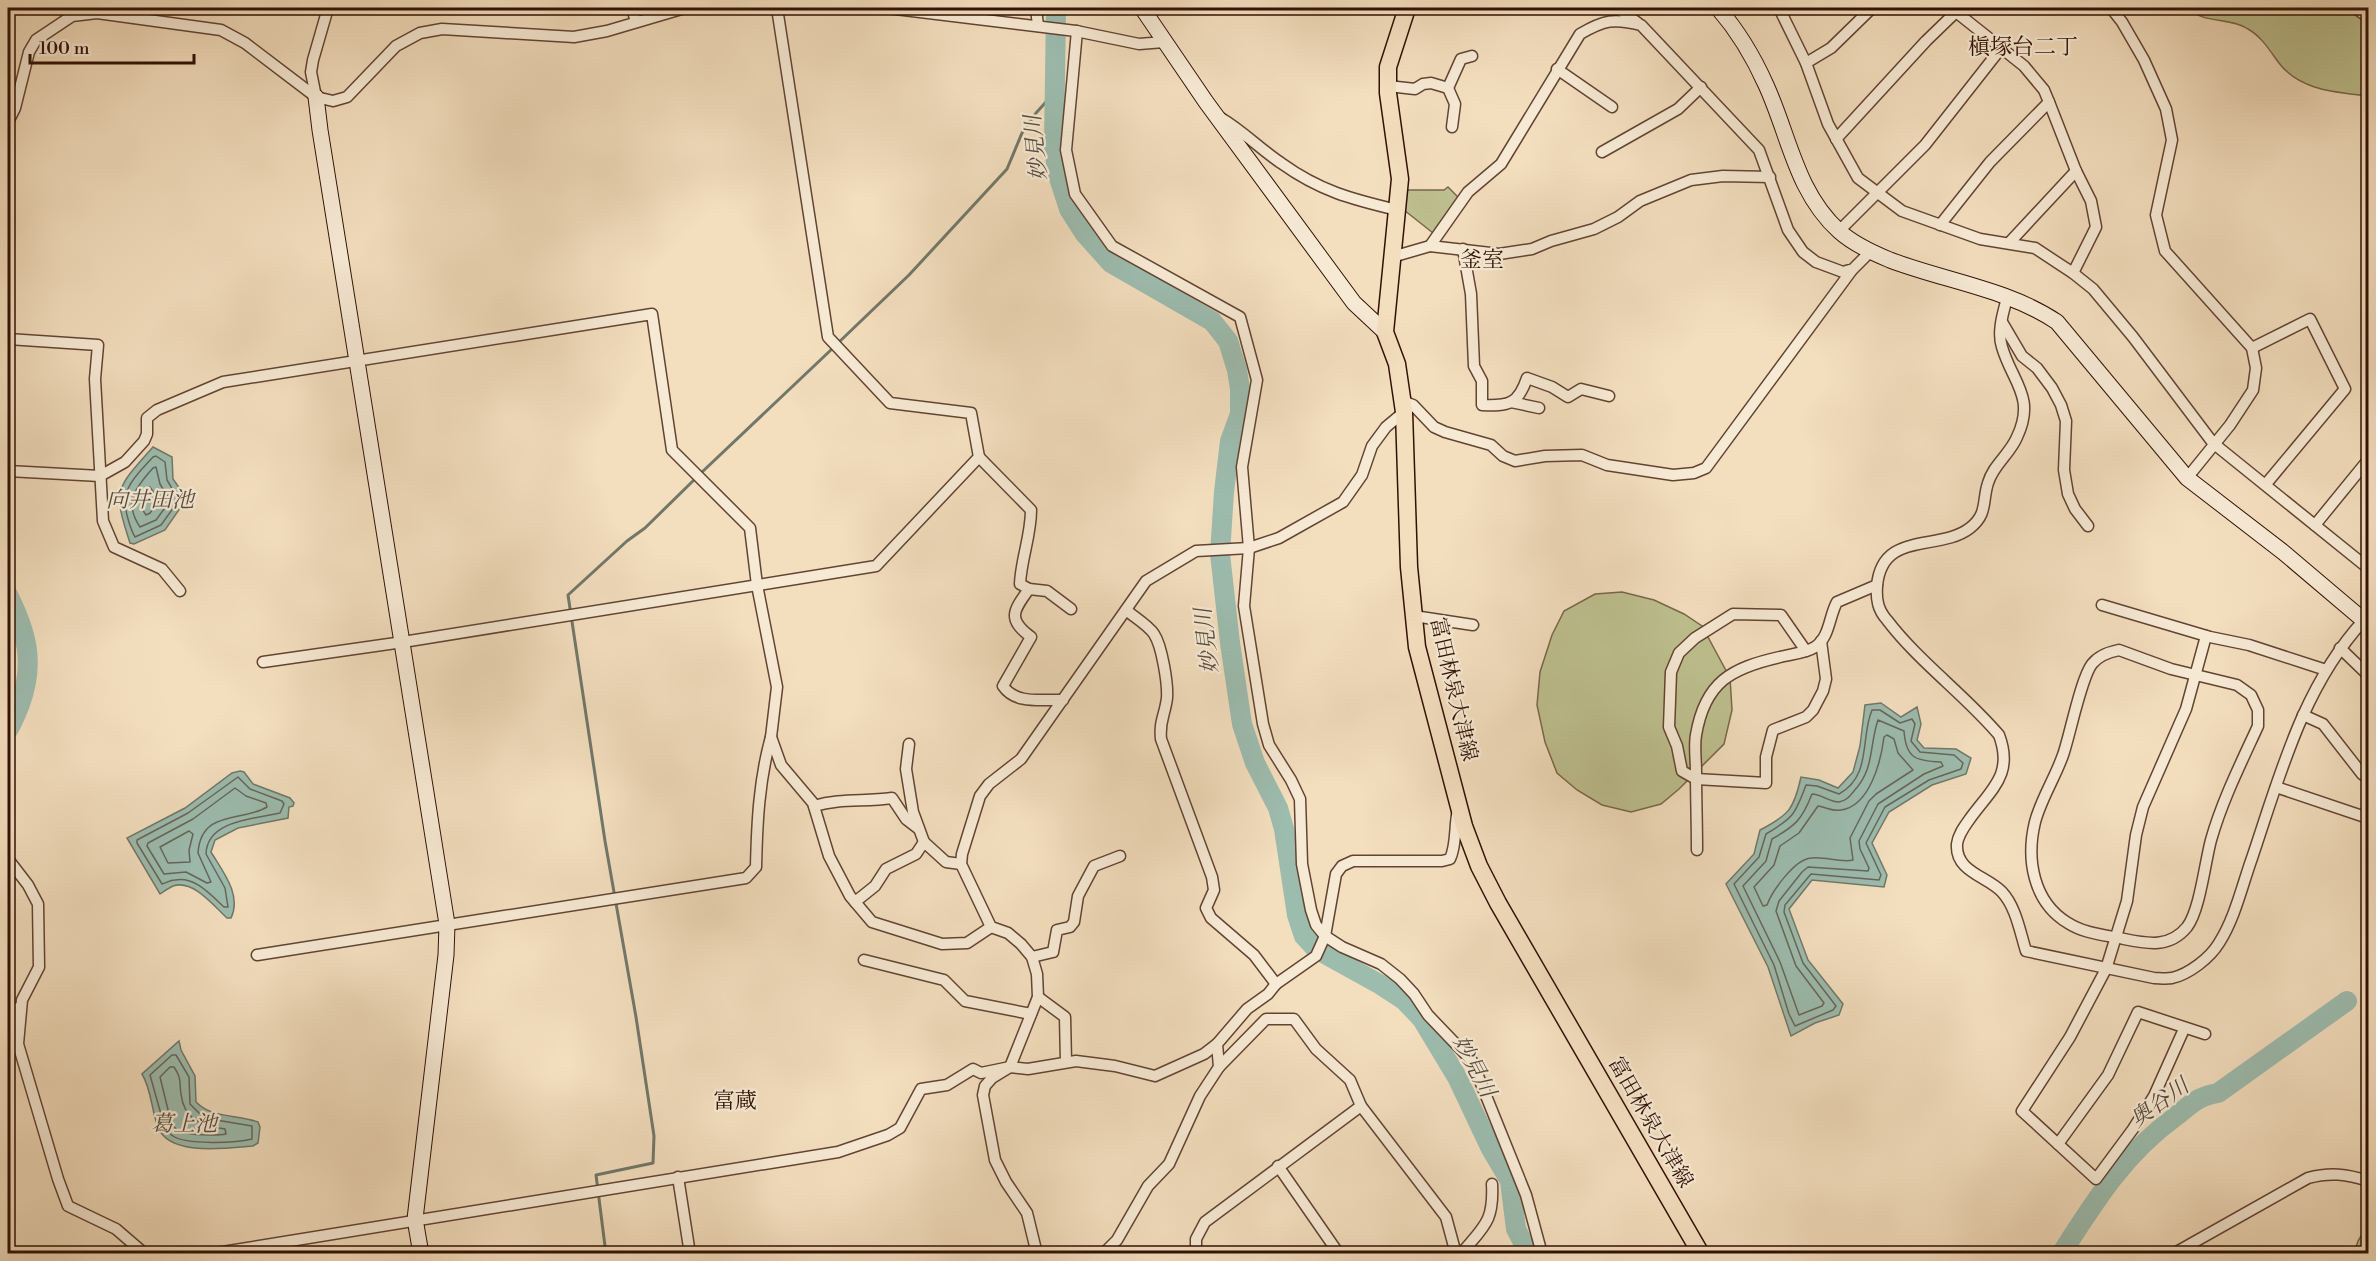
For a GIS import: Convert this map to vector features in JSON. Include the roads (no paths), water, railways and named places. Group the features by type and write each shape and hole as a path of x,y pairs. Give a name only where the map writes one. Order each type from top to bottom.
{"main road":[{"name":"富田林泉大津線","path":"1407,8 1388,67 1388,86 1400,179 1385,332 1397,364 1403,406 1409,567 1417,647 1459,807 1479,866 1498,903 1701,1254"}],"street":[{"path":"328,8 311,72 447,924 446,955 415,1219 421,1254"},
{"path":"633,8 636,22"},
{"path":"8,122 15,108 28,52 36,40 71,12 97,13 221,30 245,43 316,97 333,101 347,97 396,46 420,33 436,29 574,37 685,8"},
{"path":"777,8 828,337 891,403 971,413 979,457 1031,510 1031,528 1021,569 1020,584 1029,589 1047,591 1071,609"},
{"path":"887,8 1076,31 1139,44 1164,42"},
{"path":"1036,8 1039,26"},
{"path":"1142,8 1216,115 1354,303 1385,332"},
{"path":"1617,8 1641,25 1760,150 1788,230 1803,252 1816,262 1843,273 1853,269"},
{"path":"1718,8 1733,25 1766,85 1796,169 1816,203 1839,231 1870,252 1912,268 2007,297 2036,308 2057,322 2187,478 2283,552 2366,622 2340,648 2312,692 2276,787 2230,923 2218,945 2198,965 2173,978 2154,978 2026,951 2018,923 2002,892 1969,870 1959,859 1957,845 1961,832 1996,783 2004,767 2004,749 1998,735 1985,719 1885,619 1878,607 1878,575 1885,561 1898,550 1969,529 1980,517 1986,502 1987,484 1997,464 2017,439 2024,408 2023,393 2001,346 2002,322 2007,297"},
{"path":"1779,8 1806,63 1828,124 1858,178 1902,211 1980,239 2035,248 2073,273 2093,289 2133,337 2214,443 2368,565"},
{"path":"1806,63 1831,48 1872,8"},
{"path":"2111,8 2144,60 2166,109 2172,140 2156,215 2165,251 2252,348 2256,368 2253,390 2230,425 2187,478"},
{"path":"2355,8 2368,17"},
{"path":"1836,139 1926,41 1956,12 2024,66 2044,90 2076,171 2091,201 2096,227 2073,273"},
{"path":"1430,246 1468,192 1501,164 1580,34 1599,22 1619,20 1641,25"},
{"path":"1076,31 1066,150 1075,194 1112,246 1240,317 1257,380 1242,467 1248,548 1244,606 1263,724 1269,745 1300,799 1302,864 1316,925 1325,936 1342,947 1381,964 1400,979 1414,994 1428,1015 1472,1061 1526,1195 1542,1254"},
{"path":"1839,231 1925,145 2002,47"},
{"path":"1452,127 1455,104 1448,88 1461,58 1472,56"},
{"path":"1557,69 1612,107"},
{"path":"1388,86 1415,89 1423,84 1431,83 1448,88"},
{"path":"1602,152 1678,108 1701,87"},
{"path":"1940,225 1990,162 2049,102"},
{"path":"1216,115 1234,125 1282,164 1328,191 1397,210"},
{"path":"2009,243 2076,171"},
{"path":"1392,257 1430,246 1499,254 1532,249 1594,229 1618,217 1640,201 1692,180 1723,176 1770,177"},
{"path":"1463,249 1471,294 1474,366 1482,381 1482,405 1503,406 1517,399 1527,378 1552,387 1568,397 1581,389 1609,396"},
{"path":"1037,1254 1027,1213 1006,1182 996,1160 983,1095 985,1086 992,1078 1010,1067 1038,997 1037,974 1032,957 1022,944 1008,933 991,927 962,864 962,854 980,796 989,784 1021,759 1146,580 1196,551 1248,548 1279,538 1344,502 1362,475 1372,446 1403,406 1413,405 1434,427 1491,445 1503,456 1515,461 1545,456 1582,455 1607,465 1641,471 1673,475 1694,474 1706,468 1853,269 1870,252"},
{"path":"8,471 100,476 125,462 144,441 147,434 147,418 157,410 223,382 652,314 672,450 750,528 757,585 777,687 771,737 762,772 756,867 746,878 257,955"},
{"path":"2252,348 2310,319 2345,388 2266,484"},
{"path":"2002,322 2022,356 2037,368 2061,405 2066,421 2064,470 2068,494 2074,509 2088,526"},
{"path":"8,339 98,345 95,380 103,521 114,547 162,569 180,591"},
{"path":"1511,402 1539,408"},
{"path":"262,662 403,642 876,566 979,457"},
{"path":"2315,525 2368,460"},
{"path":"1697,850 1695,737 1708,697 1734,670 1817,646 1827,632 1837,602 1877,585"},
{"path":"1029,589 1018,604 1014,618 1017,627 1031,637 1003,686 1008,694 1023,700 1063,700"},
{"path":"2102,605 2206,636 2249,645 2326,670"},
{"path":"1126,610 1153,633 1158,643 1167,688 1167,699 1159,726 1161,739 1212,877 1214,890 1206,908 1211,918 1254,955 1276,984"},
{"path":"1806,651 1781,615 1733,614 1695,638 1679,653 1671,672 1669,727 1677,746 1682,771 1696,779 1766,783 1766,756 1773,730 1806,717 1813,710 1823,691 1826,679 1821,641"},
{"path":"1414,616 1473,625"},
{"path":"2184,1029 2154,1096 2096,1179 2022,1111 2070,1037 2106,969 2127,901 2136,835 2143,807 2180,724 2206,636"},
{"path":"2340,648 2368,675"},
{"path":"2120,650 2171,669 2237,685 2251,696 2258,710 2258,726 2212,839 2196,906 2188,926 2177,937 2163,943 2145,944 2117,938 2090,932 2068,923 2048,906 2037,885 2031,864 2031,845 2036,821 2065,750 2091,664 2105,654 2120,650"},
{"path":"2303,716 2324,724 2368,779"},
{"path":"771,737 781,765 814,806 829,856 855,902 872,922 942,944 967,943 991,927"},
{"path":"909,744 906,769 913,812 924,842 946,862 962,864"},
{"path":"2276,787 2368,818"},
{"path":"814,806 835,800 870,801 892,798 906,819 919,829"},
{"path":"210,1254 838,1152 888,1135 900,1128 921,1089 947,1085 973,1069 981,1072 1010,1067 1028,1069 1066,1062 1096,1062 1155,1076 1204,1054 1217,1044 1247,1009 1268,994 1276,984 1316,956 1325,936 1336,874 1342,866 1353,861 1442,861 1450,859 1459,807"},
{"path":"855,902 875,886 886,869 916,854 924,842"},
{"path":"1032,957 1053,952 1057,930 1070,927 1074,922 1078,896 1095,866 1120,855"},
{"path":"8,860 28,885 38,904 39,967 8,1029"},
{"path":"864,960 944,981 965,1001 1031,1014"},
{"path":"1038,997 1065,1017 1066,1062"},
{"path":"22,1000 18,1044 68,1206 116,1229 145,1254"},
{"path":"2058,1144 2108,1075 2138,1012 2184,1029 2205,1034"},
{"path":"1103,1254 1117,1240 1148,1186 1169,1164 1200,1096 1220,1068 1266,1019 1294,1019 1316,1049 1350,1080 1361,1106 1446,1217 1456,1254"},
{"path":"1217,1044 1220,1068"},
{"path":"1196,1254 1196,1239 1205,1222 1361,1106"},
{"path":"1278,1166 1339,1254"},
{"path":"2173,1254 2308,1178 2340,1173 2368,1181"},
{"path":"678,1177 690,1254"},
{"path":"1461,1254 1488,1222 1494,1207 1492,1184"}],"water":[{"name":"向井田池","path":"153,447 172,457 173,479 185,496 185,501 165,530 134,544 130,543 124,525 120,500 121,490 131,472"},
{"path":"1881,703 1901,717 1917,707 1921,724 1917,740 1924,748 1956,749 1971,758 1966,774 1932,785 1889,812 1872,843 1887,875 1884,887 1812,880 1789,909 1808,960 1843,1004 1839,1015 1815,1023 1791,1036 1768,967 1726,884 1754,854 1760,830 1778,820 1789,810 1796,797 1801,777 1819,780 1838,788 1853,772 1860,746 1865,705"},
{"path":"244,772 253,784 290,798 294,803 289,807 288,818 238,828 215,840 211,852 233,892 234,909 231,918 227,918 203,895 188,886 173,886 160,894 127,838 185,808 232,773"},
{"name":"葛上池","path":"179,1041 181,1050 195,1076 196,1102 217,1114 258,1122 260,1127 258,1143 253,1146 215,1149 186,1147 164,1137 158,1127 148,1087 142,1074"}],"waterway":[{"name":"妙見川","path":"1056,8 1054,146 1057,172 1069,209 1085,234 1111,263 1212,321 1228,341 1237,370 1240,414 1230,441 1220,554 1230,643 1242,724 1255,763 1278,808 1284,829 1297,915 1304,936 1316,949 1404,1000 1422,1019 1457,1077 1491,1149 1510,1181 1516,1229 1529,1254"},
{"path":"838,343 909,275 1007,169 1022,133 1055,92"},
{"path":"701,473 833,348"},
{"path":"606,1254 596,1175 653,1163 654,1136 605,841 568,595 627,541 645,528 696,478"},
{"path":"8,595 24,635 28,662 25,689 8,730"},
{"name":"奥谷川","path":"2061,1254 2086,1215 2125,1163 2157,1131 2194,1102 2218,1093 2347,1001"}],"district":[{"name":"槇塚台二丁","path":"2023,46"},
{"name":"釜室","path":"1482,259"},
{"name":"富蔵","path":"735,1100"}]}
